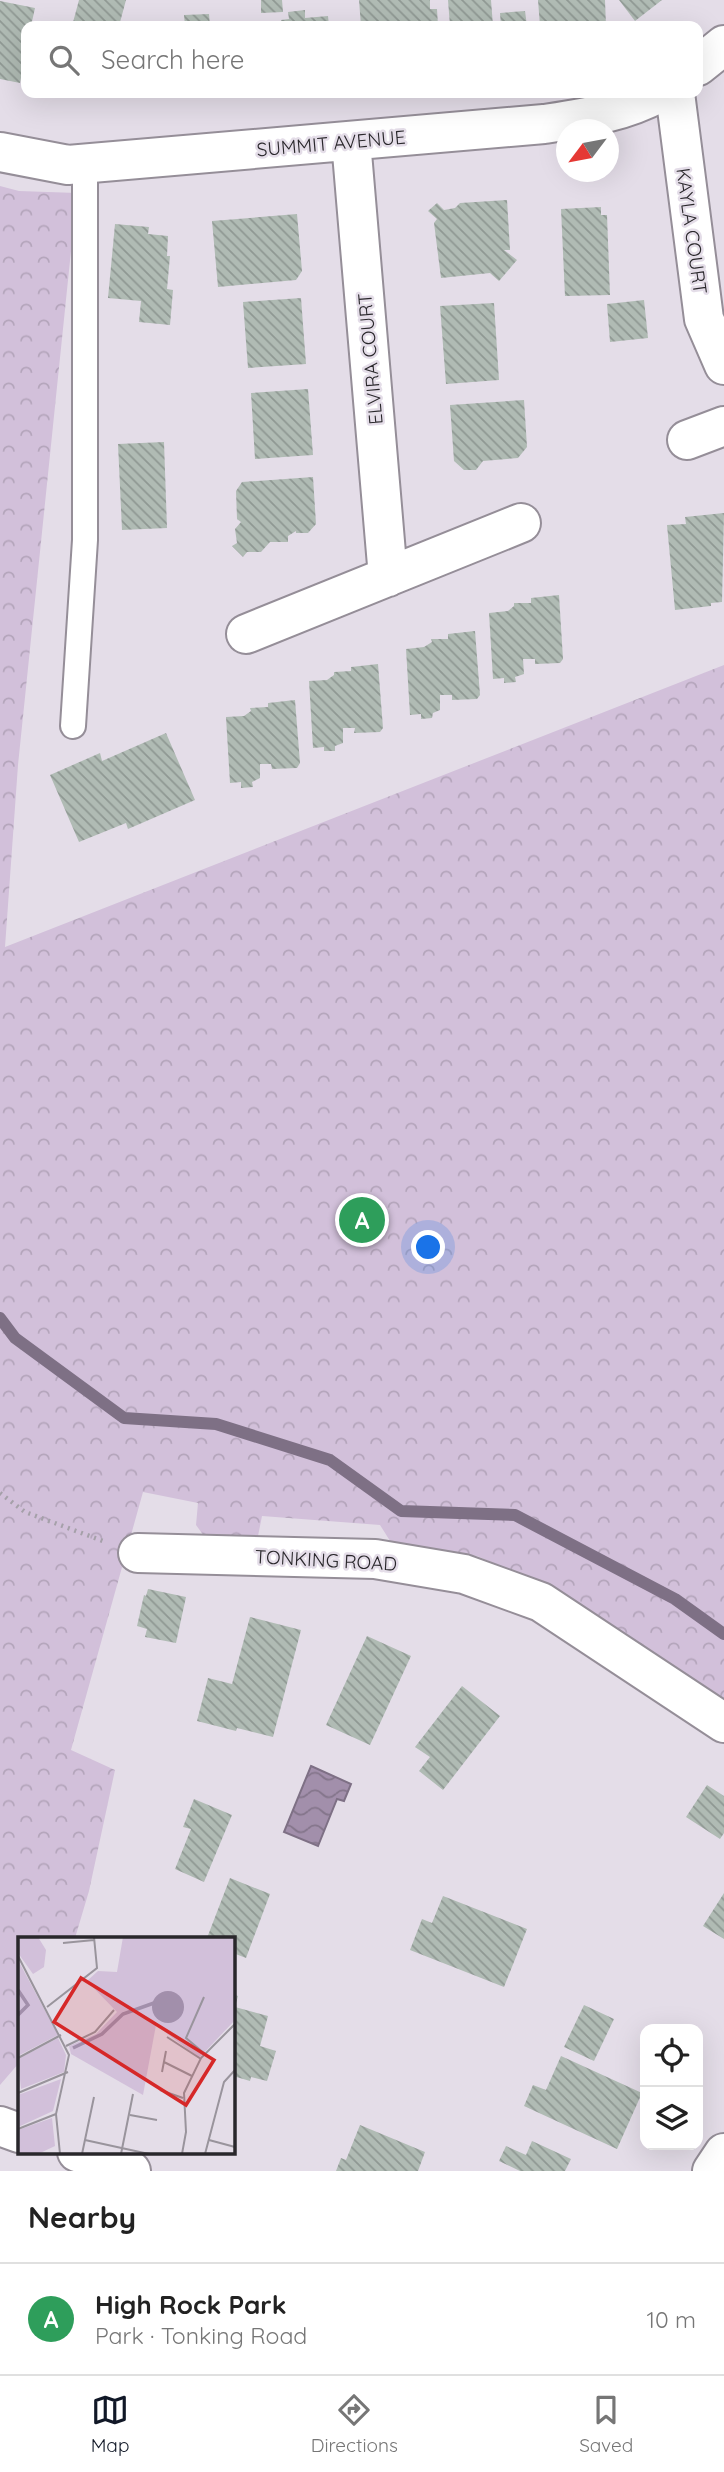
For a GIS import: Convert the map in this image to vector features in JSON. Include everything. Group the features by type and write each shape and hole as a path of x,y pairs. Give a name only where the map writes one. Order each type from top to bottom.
{"street":[{"path":"703,62 724,45"},
{"name":"SUMMIT AVENUE","path":"0,152 68,165 544,124 600,116 650,98"},
{"name":"KAYLA COURT","path":"676,98 704,319 724,365"},
{"name":"ELVIRA COURT","path":"351,141 388,577"},
{"path":"687,440 724,426"},
{"path":"246,634 521,523"},
{"name":"TONKING ROAD","path":"138,1553 375,1559 464,1574 541,1602 724,1723"},
{"path":"0,2126 18,2133"},
{"path":"712,2171 724,2153"},
{"path":"83,2154 131,2171"}],"lane":[{"path":"73,726 85,540 85,163"}],"path":[{"path":"0,1493 25,1512 138,1553"}],"green space":[{"path":"0,186 19,191 77,193 18,765 5,947 724,665 724,1706 556,1590 477,1556 392,1544 380,1525 262,1516 258,1536 248,1543 204,1536 196,1525 198,1503 143,1492 71,1750 115,1770 89,1891 75,1937 18,1937 18,2064 0,2085"}],"water":[{"path":"311,1766 351,1784 344,1801 337,1799 318,1846 284,1832"}],"building":[{"path":"79,0 126,0 120,21 73,21"},
{"path":"261,0 282,0 283,12 261,13"},
{"path":"359,0 430,0 430,9 437,9 438,21 361,21"},
{"path":"448,0 491,0 493,21 450,21"},
{"path":"538,0 605,0 606,21 540,21"},
{"path":"619,0 662,0 635,21"},
{"path":"0,1 35,8 32,21 21,21 20,83 0,79"},
{"path":"305,10 305,18 328,16 328,21 281,21 289,19 288,12"},
{"path":"525,11 526,21 501,21 500,13"},
{"path":"209,14 210,21 185,21 184,15"},
{"path":"507,200 510,250 504,250 517,260 499,281 490,273 441,278 434,223 437,219 428,211 437,203 444,210 455,208 460,203"},
{"path":"601,207 601,215 607,215 610,295 565,296 561,209"},
{"path":"297,214 302,271 296,280 218,287 212,221"},
{"path":"115,224 149,227 148,234 168,236 167,256 170,256 167,289 173,290 170,325 139,322 141,301 108,298"},
{"path":"301,298 306,364 248,368 243,302"},
{"path":"644,300 648,338 610,342 607,304"},
{"path":"494,303 499,380 446,384 440,306"},
{"path":"308,389 313,455 255,459 251,393"},
{"path":"524,400 527,447 518,458 483,461 476,470 464,470 454,461 450,405"},
{"path":"164,442 167,528 122,530 118,444"},
{"path":"313,477 316,524 308,533 296,531 288,536 288,542 270,542 261,552 247,552 243,557 232,546 237,543 235,529 241,522 237,519 236,491 242,482"},
{"path":"724,513 722,602 675,610 667,525 686,524 685,517"},
{"path":"559,595 563,659 560,663 535,664 535,659 523,659 524,674 515,677 516,682 504,683 504,678 493,679 489,613 508,611 514,603 531,603 531,598"},
{"path":"475,631 480,695 477,699 452,700 452,695 440,695 440,710 433,713 432,718 421,719 421,714 410,715 406,649 424,647 432,642 431,639 448,639 448,634"},
{"path":"378,664 383,728 380,732 354,733 355,728 343,728 343,743 335,746 335,751 324,751 324,747 313,748 309,681 327,680 334,672 351,671 351,667"},
{"path":"295,700 300,763 297,768 272,769 271,764 260,764 260,778 252,782 253,787 241,788 241,782 230,783 226,717 244,716 251,711 250,708 268,707 268,703"},
{"path":"166,733 195,800 128,829 126,823 79,842 50,775 100,753 102,761"},
{"path":"148,1589 186,1597 176,1643 145,1637 147,1629 137,1626 144,1595 146,1596"},
{"path":"250,1617 301,1630 273,1737 197,1721 208,1678 232,1684"},
{"path":"367,1636 411,1656 370,1745 326,1725"},
{"path":"462,1686 500,1716 443,1790 419,1771 430,1757 415,1747"},
{"path":"707,1785 724,1796 724,1833 720,1839 686,1817"},
{"path":"194,1799 232,1815 204,1882 175,1869 191,1829 183,1827"},
{"path":"230,1878 270,1894 246,1958 234,1953 234,1937 207,1937"},
{"path":"724,1893 724,1939 703,1926"},
{"path":"443,1896 527,1929 504,1987 410,1950 422,1919 432,1923"},
{"path":"234,1994 238,1996 235,2007 268,2016 260,2046 276,2051 267,2081 251,2077 250,2081 234,2076"},
{"path":"584,2005 614,2019 594,2061 564,2047"},
{"path":"561,2056 640,2092 640,2097 617,2149 524,2106 533,2085 546,2090"},
{"path":"360,2125 425,2152 418,2171 336,2171 341,2158 346,2160"},
{"path":"532,2141 571,2159 565,2171 520,2171 499,2161 506,2146 526,2155"}],"waterway":[{"path":"0,1318 15,1338 124,1418 216,1424 330,1460 401,1511 515,1515 675,1599 724,1634"}],"place":[{"name":"High Rock Park","path":"362,1220"}]}
